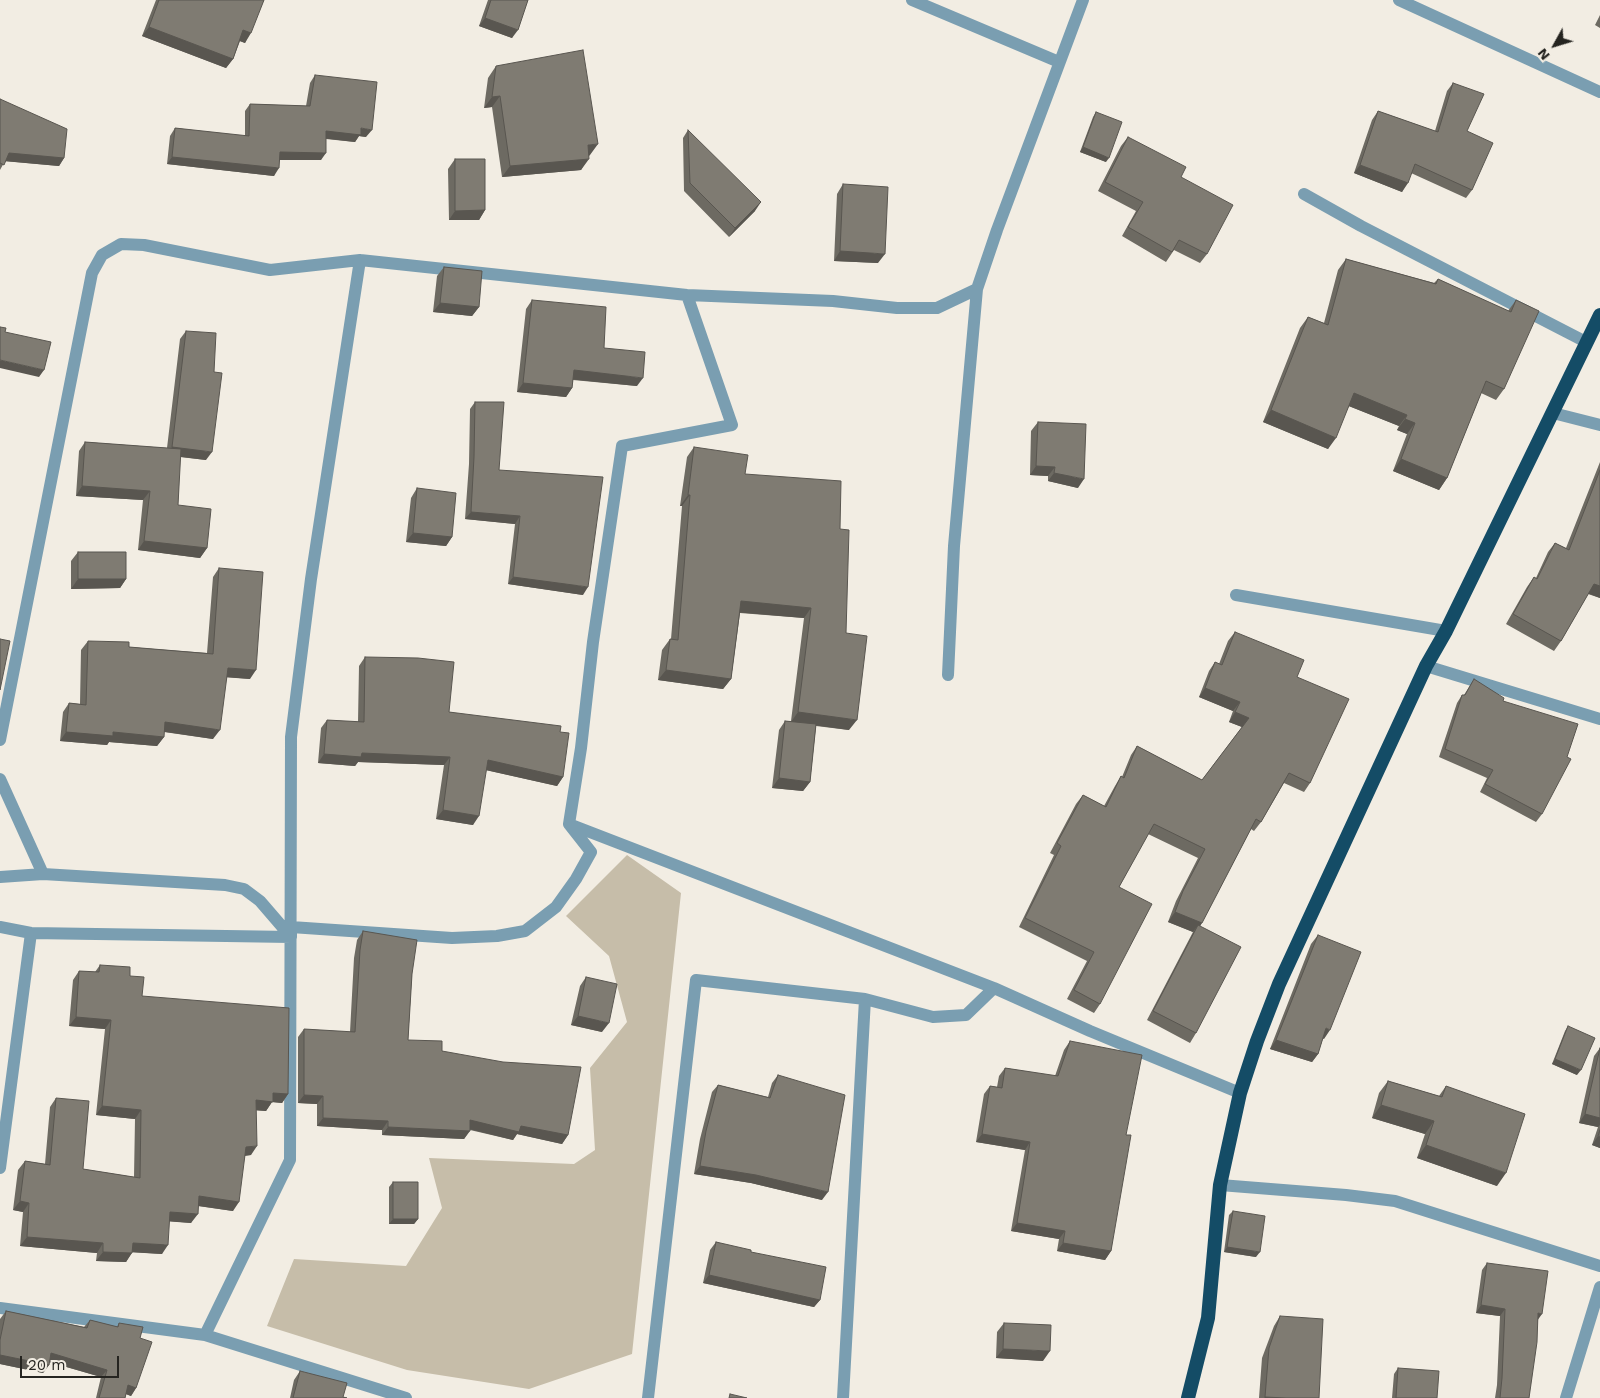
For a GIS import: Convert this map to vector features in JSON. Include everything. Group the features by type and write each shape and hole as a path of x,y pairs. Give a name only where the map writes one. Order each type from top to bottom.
{"highway":[{"path":"1188,1398 1208,1318 1220,1185 1240,1093 1257,1041 1280,984 1426,666 1446,631 1600,315"}],"street":[{"path":"912,0 1059,62"},
{"path":"948,676 954,546 977,289 997,230 1083,0"},
{"path":"1399,0 1600,92"},
{"path":"1304,194 1361,226 1586,342"},
{"path":"0,740 92,273 102,255 122,244 144,245 270,270 360,260 687,295 833,301 897,308 937,308 977,289"},
{"path":"205,1335 290,1160 291,737 311,579 360,260"},
{"path":"0,927 31,933 291,932 452,938 497,936 525,931 556,907 576,879 591,852 570,824 593,642 622,446 732,425 687,295"},
{"path":"1553,413 1600,425"},
{"path":"1236,595 1446,631"},
{"path":"1426,666 1600,719"},
{"path":"0,779 43,874"},
{"path":"570,824 994,988 1090,1031 1240,1093"},
{"path":"0,877 43,874 225,885 244,890 260,901 291,932"},
{"path":"0,1168 31,933"},
{"path":"648,1398 696,980 865,999 933,1017 966,1015 994,988"},
{"path":"843,1398 865,999"},
{"path":"1220,1185 1346,1194 1395,1201 1600,1266"},
{"path":"1566,1398 1600,1287"},
{"path":"0,1308 205,1335 406,1398"}],"shaded area":[{"path":"627,855 681,893 632,1354 529,1389 407,1370 267,1326 294,1259 406,1266 442,1208 429,1158 574,1164 595,1150 590,1068 627,1022 609,956 566,916"}],"building":[{"path":"159,0 264,0 251,33 243,30 233,59 149,27"},
{"path":"491,0 528,0 518,30 485,18"},
{"path":"583,50 598,144 588,145 589,159 510,166 500,96 492,97 496,66"},
{"path":"315,75 377,82 372,130 361,128 361,135 326,131 326,153 280,152 279,168 172,157 175,128 249,136 250,104 310,106"},
{"path":"1453,83 1484,94 1467,131 1493,143 1472,190 1415,164 1408,183 1360,165 1378,111 1438,132"},
{"path":"0,99 67,129 64,158 9,153 4,165 0,163"},
{"path":"1096,112 1122,122 1109,158 1083,147"},
{"path":"688,130 761,202 735,228 690,183"},
{"path":"1128,137 1186,167 1181,177 1233,205 1207,254 1179,240 1172,252 1128,227 1143,202 1105,182"},
{"path":"455,159 485,159 485,210 455,211"},
{"path":"843,184 888,187 885,254 840,251"},
{"path":"1346,259 1436,284 1438,279 1511,312 1516,300 1539,311 1504,389 1486,381 1447,478 1401,459 1415,423 1405,419 1407,415 1354,393 1336,438 1271,410 1308,317 1328,325"},
{"path":"444,267 482,271 479,307 440,303"},
{"path":"532,300 606,307 604,348 645,352 643,378 574,370 572,388 523,383"},
{"path":"0,327 6,328 5,332 51,342 44,370 0,360"},
{"path":"186,331 216,333 214,372 222,373 212,452 172,447"},
{"path":"475,402 504,402 499,470 603,477 588,587 513,577 520,516 471,512"},
{"path":"1038,422 1086,424 1084,479 1054,473 1055,467 1036,466"},
{"path":"85,442 181,449 178,505 211,509 207,548 144,541 150,491 82,486"},
{"path":"694,447 748,455 745,474 841,481 840,529 849,530 846,633 867,636 857,720 798,712 811,608 741,601 731,679 666,670 670,639 678,640 690,495 688,495"},
{"path":"1600,470 1600,586 1594,584 1561,641 1513,614 1534,577 1537,579 1555,543 1569,550"},
{"path":"417,488 456,493 452,537 413,533"},
{"path":"78,552 126,552 126,579 78,579"},
{"path":"219,568 263,572 256,670 228,668 220,730 165,722 164,737 113,732 113,736 66,732 69,703 86,705 88,641 129,642 129,647 213,654"},
{"path":"1235,632 1304,660 1297,677 1349,699 1310,783 1289,773 1261,822 1256,819 1202,923 1175,912 1183,891 1205,849 1154,824 1119,887 1152,904 1100,1004 1074,990 1094,952 1025,918 1061,846 1057,843 1083,795 1106,807 1121,776 1124,778 1137,746 1202,780 1249,718 1235,712 1240,702 1205,688 1215,662 1222,665"},
{"path":"0,639 10,641 0,690"},
{"path":"365,657 418,658 454,662 449,712 561,726 560,732 569,733 563,777 488,760 479,816 443,810 450,757 362,753 361,757 324,754 327,720 364,722"},
{"path":"1474,679 1504,698 1503,701 1578,724 1567,757 1571,759 1542,814 1485,784 1493,770 1445,749 1462,695 1465,695"},
{"path":"785,721 816,724 810,782 779,778"},
{"path":"1198,925 1241,947 1196,1033 1153,1011"},
{"path":"363,931 417,940 412,974 408,1040 442,1041 442,1051 503,1062 581,1067 568,1135 521,1126 519,1132 470,1120 470,1131 388,1127 388,1121 323,1118 323,1096 304,1095 304,1029 355,1032"},
{"path":"1318,935 1361,952 1330,1030 1326,1028 1318,1054 1276,1040"},
{"path":"100,965 130,967 130,976 144,977 142,996 289,1008 288,1094 273,1093 273,1102 256,1100 257,1146 246,1147 239,1202 199,1196 198,1214 170,1212 168,1245 133,1243 132,1253 103,1252 103,1243 27,1237 29,1203 20,1201 25,1161 50,1165 56,1098 89,1101 83,1169 140,1178 141,1110 102,1106 111,1020 76,1017 79,971 99,972"},
{"path":"586,977 617,984 609,1023 578,1016"},
{"path":"1568,1026 1595,1038 1581,1070 1555,1059"},
{"path":"1070,1041 1142,1055 1126,1135 1131,1135 1111,1251 1063,1243 1065,1231 1017,1223 1030,1142 982,1134 990,1086 1002,1088 1005,1068 1058,1076"},
{"path":"1600,1048 1600,1118 1585,1114"},
{"path":"778,1075 845,1095 828,1192 756,1175 700,1166 706,1131 718,1085 770,1098"},
{"path":"1388,1081 1442,1097 1446,1086 1525,1114 1506,1173 1426,1145 1434,1121 1381,1105"},
{"path":"393,1182 418,1182 418,1219 393,1219"},
{"path":"1233,1211 1265,1216 1260,1252 1227,1247"},
{"path":"716,1242 751,1250 751,1252 826,1267 820,1300 709,1275"},
{"path":"1487,1263 1548,1271 1542,1314 1538,1313 1537,1342 1529,1398 1500,1398 1505,1309 1481,1305"},
{"path":"6,1311 87,1328 90,1320 118,1327 119,1323 143,1327 140,1338 152,1342 136,1388 128,1385 125,1398 99,1398 107,1370 51,1353 49,1365 0,1355 0,1340"},
{"path":"1280,1316 1323,1319 1319,1398 1265,1397 1269,1348"},
{"path":"1004,1323 1051,1325 1050,1351 1003,1349"},
{"path":"1398,1368 1439,1371 1437,1398 1396,1398"},
{"path":"300,1371 347,1383 343,1397 347,1398 293,1398"},
{"path":"730,1394 747,1398 729,1398"}]}
